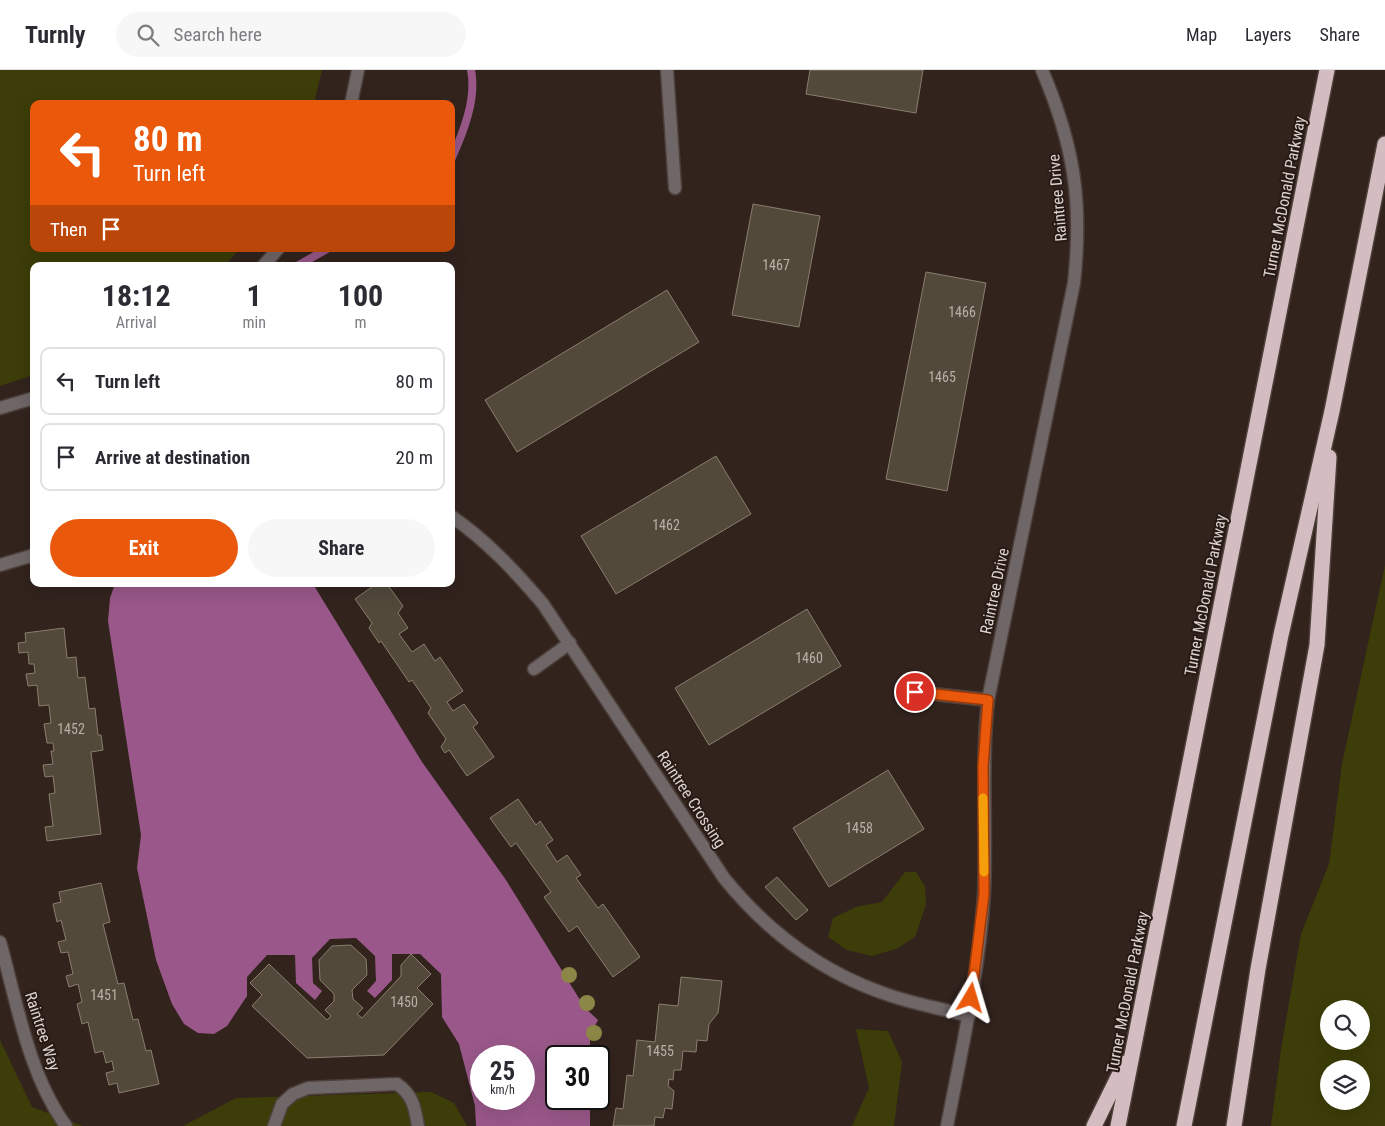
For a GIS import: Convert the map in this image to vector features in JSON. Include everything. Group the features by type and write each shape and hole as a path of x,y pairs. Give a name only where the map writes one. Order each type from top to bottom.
{"highway":[{"name":"Turner McDonald Parkway","path":"1118,1126 1327,70"},
{"path":"1184,1126 1281,635 1332,411 1385,144"},
{"path":"1234,1126 1258,969 1317,645 1332,411"},
{"path":"1094,1126 1134,1046"}],"street":[{"path":"352,100 358,70"},
{"path":"667,70 675,188"},
{"name":"Raintree Drive","path":"947,1126 969,1016 984,894 983,766 988,700 1074,283 1079,240 1076,193 1070,148 1057,106 1042,70"},
{"path":"267,262 275,252"},
{"path":"0,408 30,399"},
{"name":"Raintree Crossing","path":"455,519 475,533 509,564 543,604 724,878 748,908 807,957 841,976 881,993 969,1016"},
{"path":"0,565 30,556"},
{"path":"534,669 570,644"},
{"path":"915,692 988,700"},
{"name":"Raintree Way","path":"0,942 30,1052 46,1092 66,1126"},
{"path":"274,1126 282,1104 293,1094 308,1088 397,1084 406,1090 414,1102 418,1126"}],"shaded area":[{"path":"0,70 322,70 315,100 30,100 30,252 237,252 228,262 30,262 30,376 0,386"},
{"path":"1385,565 1385,1126 1271,1126 1281,1049 1301,934 1329,864 1342,764"},
{"path":"114,587 315,587 422,762 506,880 585,1008 598,1020 590,1035 590,1045 545,1045 545,1110 590,1110 590,1126 476,1126 475,1110 535,1110 535,1045 470,1045 470,1087 459,1044 442,1017 441,974 420,954 392,954 392,980 375,998 367,991 376,981 375,956 356,938 330,939 312,958 313,983 322,991 315,1000 296,983 295,955 267,955 247,977 247,996 227,1026 214,1034 198,1033 184,1024 172,1004 156,960 137,868 141,835 108,621 110,598"},
{"path":"905,872 916,872 925,886 926,905 915,937 896,949 872,956 847,950 828,937 833,918 856,907 882,902"},
{"path":"856,1029 888,1031 902,1062 894,1126 852,1126 869,1088"},
{"path":"0,1040 32,1107 83,1126 0,1126"},
{"path":"431,1092 454,1103 467,1126 183,1126 236,1098"}],"building":[{"path":"810,70 923,70 916,113 806,94"},
{"path":"753,204 820,216 799,327 732,315"},
{"path":"926,272 986,283 947,491 886,479"},
{"path":"667,290 699,342 517,452 485,400"},
{"path":"716,456 751,514 616,594 581,536"},
{"path":"372,587 389,587 403,606 398,613 408,628 399,634 412,652 424,644 435,661 440,657 463,691 447,702 453,711 464,704 478,723 473,727 494,757 467,776 449,750 445,753 441,747 446,739 428,713 431,708 412,680 409,682 381,641 379,643 369,628 372,623 355,599"},
{"path":"807,609 841,666 709,745 675,688"},
{"path":"64,628 67,658 76,657 78,678 85,677 89,709 95,708 98,735 101,735 103,750 91,752 101,834 47,841 45,827 53,826 49,794 55,793 53,776 45,777 43,765 53,764 51,751 54,751 53,743 47,743 44,724 51,723 49,705 39,706 37,685 28,686 26,674 35,673 34,664 29,664 28,652 19,653 18,643 26,642 25,633"},
{"path":"888,770 924,829 829,887 793,828"},
{"path":"518,799 536,825 540,821 553,840 546,845 557,862 567,855 581,875 576,878 598,908 603,904 640,957 613,977 577,926 569,932 544,897 551,892 516,843 511,847 490,818"},
{"path":"777,877 808,910 796,920 765,887"},
{"path":"101,883 110,922 103,924 118,984 124,983 133,1020 138,1019 146,1051 151,1050 159,1084 119,1093 117,1083 109,1085 106,1073 114,1071 112,1061 106,1063 103,1051 95,1053 88,1022 82,1024 77,1004 82,1002 78,984 69,987 66,976 73,974 68,952 61,953 58,942 66,940 61,920 57,922 53,904 61,902 59,892"},
{"path":"351,945 366,959 367,975 352,990 353,999 363,1008 357,1014 362,1018 401,976 401,965 411,954 431,974 417,988 433,1004 384,1055 307,1058 252,1006 262,995 250,983 269,964 327,1020 331,1016 325,1010 334,1001 334,994 320,980 319,960 332,946"},
{"path":"681,977 722,981 718,1013 709,1024 707,1041 697,1040 696,1052 683,1051 681,1070 674,1070 673,1080 669,1079 668,1086 674,1091 672,1109 665,1108 663,1118 655,1117 654,1126 613,1126 616,1108 623,1109 627,1075 633,1076 637,1040 655,1042 659,1004 678,1006"}],"waterway":[{"path":"455,151 468,116 472,92 471,70"},
{"path":"304,262 322,252"}],"slow traffic":[{"path":"983,798 984,872"}],"route":[{"path":"915,692 988,700 983,766 984,894 971,998"}]}
